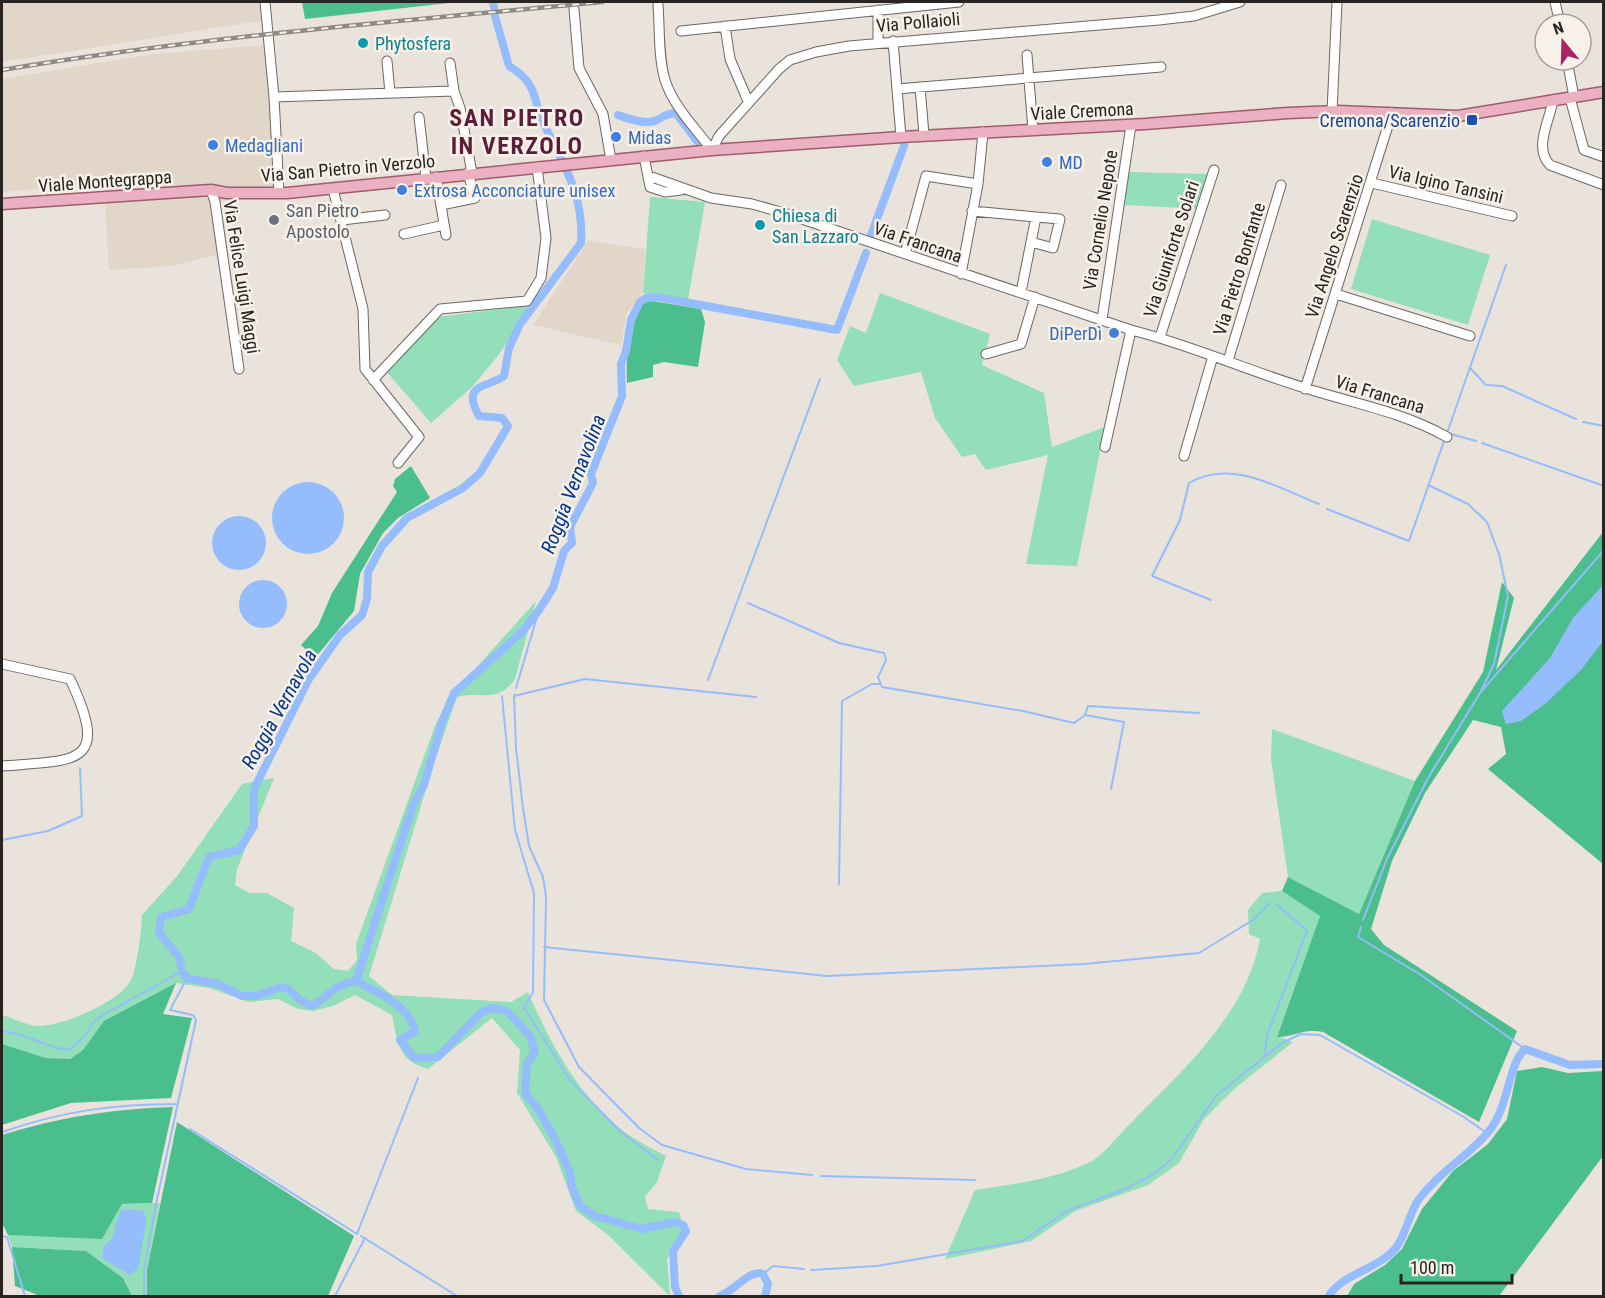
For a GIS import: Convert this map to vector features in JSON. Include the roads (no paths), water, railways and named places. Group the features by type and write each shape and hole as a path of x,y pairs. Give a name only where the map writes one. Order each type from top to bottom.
{"main road":[{"name":"Viale Cremona","path":"560,165 712,150 924,135 1332,112 1458,116 1604,92"},
{"name":"Via San Pietro in Verzolo","path":"211,190 227,193 279,193 560,165"},
{"name":"Viale Montegrappa","path":"2,204 211,190"}],"street":[{"path":"265,2 274,97 279,193"},
{"path":"681,30 959,2"},
{"name":"Via Pollaioli","path":"712,150 719,136 778,69 790,60 816,52 893,40 1159,20 1194,15 1240,2"},
{"path":"1332,112 1337,2"},
{"path":"658,4 660,46 665,80 674,100 712,150"},
{"path":"574,9 579,68 603,114 610,160"},
{"path":"878,10 878,42"},
{"path":"725,26 730,59 748,101"},
{"path":"893,40 901,137"},
{"path":"1028,55 1033,130"},
{"path":"387,61 390,93"},
{"path":"441,205 475,198 450,63"},
{"path":"897,89 1161,67"},
{"path":"1569,72 1584,150 1604,157"},
{"path":"920,87 924,135"},
{"path":"274,97 454,91"},
{"path":"1553,100 1542,142 1545,160 1550,165 1604,185"},
{"name":"Via Angelo Scarenzio","path":"1305,389 1372,183 1392,113"},
{"path":"404,234 445,230 419,117"},
{"name":"Via Cornelio Nepote","path":"1102,320 1131,125"},
{"path":"961,274 978,184 983,132"},
{"name":"Via Francana","path":"644,156 650,187 665,192 687,190"},
{"path":"373,380 440,309 526,301 541,278 546,238 537,167"},
{"name":"Via Giuniforte Solari","path":"1160,337 1214,170"},
{"name":"Via Francana","path":"649,176 687,190 773,210 1131,330 1160,337 1305,389 1427,425 1447,437"},
{"path":"905,254 926,176 978,184"},
{"name":"Via Igino Tansini","path":"1372,183 1512,216"},
{"name":"Via Pietro Bonfante","path":"1228,361 1281,185"},
{"path":"333,189 363,309 365,369 419,437 398,463"},
{"name":"Via Felice Luigi Maggi","path":"211,190 215,202 239,369"},
{"path":"972,211 1060,219 1053,248 1031,242"},
{"path":"342,220 385,215"},
{"path":"1021,292 1036,217"},
{"path":"1336,294 1470,336"},
{"path":"986,354 1021,344 1035,297"},
{"path":"1105,447 1131,330"},
{"path":"1184,456 1214,356"},
{"path":"2,664 70,679 87,720 88,739 85,750 78,756 64,761 2,766"}],"water":[{"path":"315,482 334,492 342,504 344,518 342,532 334,544 322,552 301,554 282,544 274,532 272,511 282,492 294,484"},
{"path":"239,516 249,518 258,524 264,533 266,543 264,553 258,562 249,568 239,570 229,568 220,562 214,553 212,543 214,533 220,524 229,518"},
{"path":"258,580 268,580 280,587 287,599 287,609 280,621 268,628 258,628 243,617 239,609 239,599 250,584"},
{"path":"1603,585 1603,641 1581,670 1545,704 1521,721 1506,724 1502,711 1550,658 1573,618"},
{"path":"127,1209 144,1211 146,1222 138,1269 130,1275 102,1258 104,1246 112,1239 120,1211"}],"waterway":[{"name":"Roggia Vernavola","path":"493,2 494,7"},
{"name":"Roggia Vernavola","path":"495,16 509,66 530,85 544,124 571,181 579,210 581,243 520,324 509,348 504,376 474,392 474,405 479,416 502,418 508,426 480,473 463,488 407,518 382,546 368,572 367,599 362,615 340,635 309,679 254,789 254,826 239,850 209,857 189,909 161,917 159,933 179,957 182,971 187,978 218,984 242,996 257,996 281,987 288,989 311,1006 335,988 356,981 391,1000 406,1014 415,1031 400,1040 414,1058 438,1057 482,1012 492,1008 507,1011 530,1036 535,1052 527,1064 525,1094 537,1107 554,1137 570,1172 572,1187 580,1206 595,1216 642,1229 675,1222 683,1225 686,1231 673,1251 675,1287 679,1296"},
{"name":"Roggia Vernavolina","path":"618,115 648,122 676,113 697,141"},
{"name":"Roggia Vernavolina","path":"871,235 904,146"},
{"name":"Roggia Vernavolina","path":"356,981 413,805 424,785 442,722 454,693 523,631 553,588 564,551 572,543 570,527 593,483 591,474 622,396 621,364 626,351 631,320 640,302 646,298 657,297 837,330 866,253"},
{"path":"1476,441 1447,433 1506,265"},
{"path":"1470,368 1486,385 1502,386 1576,419"},
{"path":"708,680 820,379"},
{"path":"1583,422 1604,426"},
{"path":"1327,509 1409,541 1445,438"},
{"path":"1482,443 1604,486"},
{"path":"1211,600 1152,576 1180,520 1189,483 1205,476 1222,473 1238,474 1255,478 1319,504"},
{"path":"1428,485 1468,504 1487,522 1499,554 1508,596 1494,664 1481,691"},
{"path":"1363,920 1387,859 1428,778 1480,693 1604,550"},
{"path":"748,603 839,643 884,653 886,660 878,677 882,687 1023,711 1074,723 1085,715 1124,722 1111,789"},
{"path":"516,688 539,610"},
{"path":"514,696 585,679 756,697"},
{"path":"839,884 842,701 872,684 879,684"},
{"path":"514,695 516,748 529,846 543,877 546,897 544,1000 579,1067 639,1128 662,1145 746,1169 812,1175"},
{"path":"502,696 515,830 534,893 533,992 524,1007 569,1079 619,1130 658,1160"},
{"path":"1085,715 1088,706 1199,713"},
{"path":"2,840 48,831 82,816 80,768"},
{"path":"544,947 827,976 1084,964 1199,953 1253,920 1270,903"},
{"path":"1265,1056 1267,1035 1307,931 1276,904"},
{"path":"1361,927 1358,937 1421,975 1525,1049"},
{"path":"2,1031 69,1050 84,1037 96,1019 182,971"},
{"path":"144,1296 144,1271 156,1204 196,1020 193,1015 170,1010 187,978"},
{"path":"811,1270 877,1266 1022,1241 1067,1211 1125,1189 1152,1175 1171,1160 1216,1096 1282,1043 1301,1034 1320,1035 1464,1117 1488,1134"},
{"name":"Roggia Vernavola","path":"1329,1296 1342,1282 1385,1258 1397,1247 1419,1199 1436,1180 1481,1140 1496,1121 1515,1065 1525,1049 1570,1065 1604,1064"},
{"path":"190,1129 357,1234 418,1078"},
{"path":"2,1132 46,1119 89,1110 131,1105 178,1104"},
{"path":"821,1176 975,1180"},
{"path":"2,1236 7,1237 25,1296"},
{"path":"361,1236 457,1296"},
{"path":"335,1296 365,1238"},
{"path":"763,1274 773,1266 804,1269"},
{"name":"Roggia Vernavola","path":"720,1296 747,1277 758,1273 763,1274 768,1284 765,1296"}],"railway":[{"path":"2,70 226,39 602,2"}],"place":[{"name":"Phytosfera","path":"363,43"},
{"name":"Cremona/Scarenzio","path":"1472,120"},
{"name":"Midas","path":"616,137"},
{"name":"Medagliani","path":"213,145"},
{"name":"MD","path":"1047,162"},
{"name":"Extrosa Acconciature unisex","path":"402,190"},
{"name":"San Pietro Apostolo","path":"274,220"},
{"name":"Chiesa di San Lazzaro","path":"760,225"},
{"name":"DiPerDì","path":"1114,333"}],"district":[{"name":"SAN PIETRO IN VERZOLO","path":"517,132"}]}
